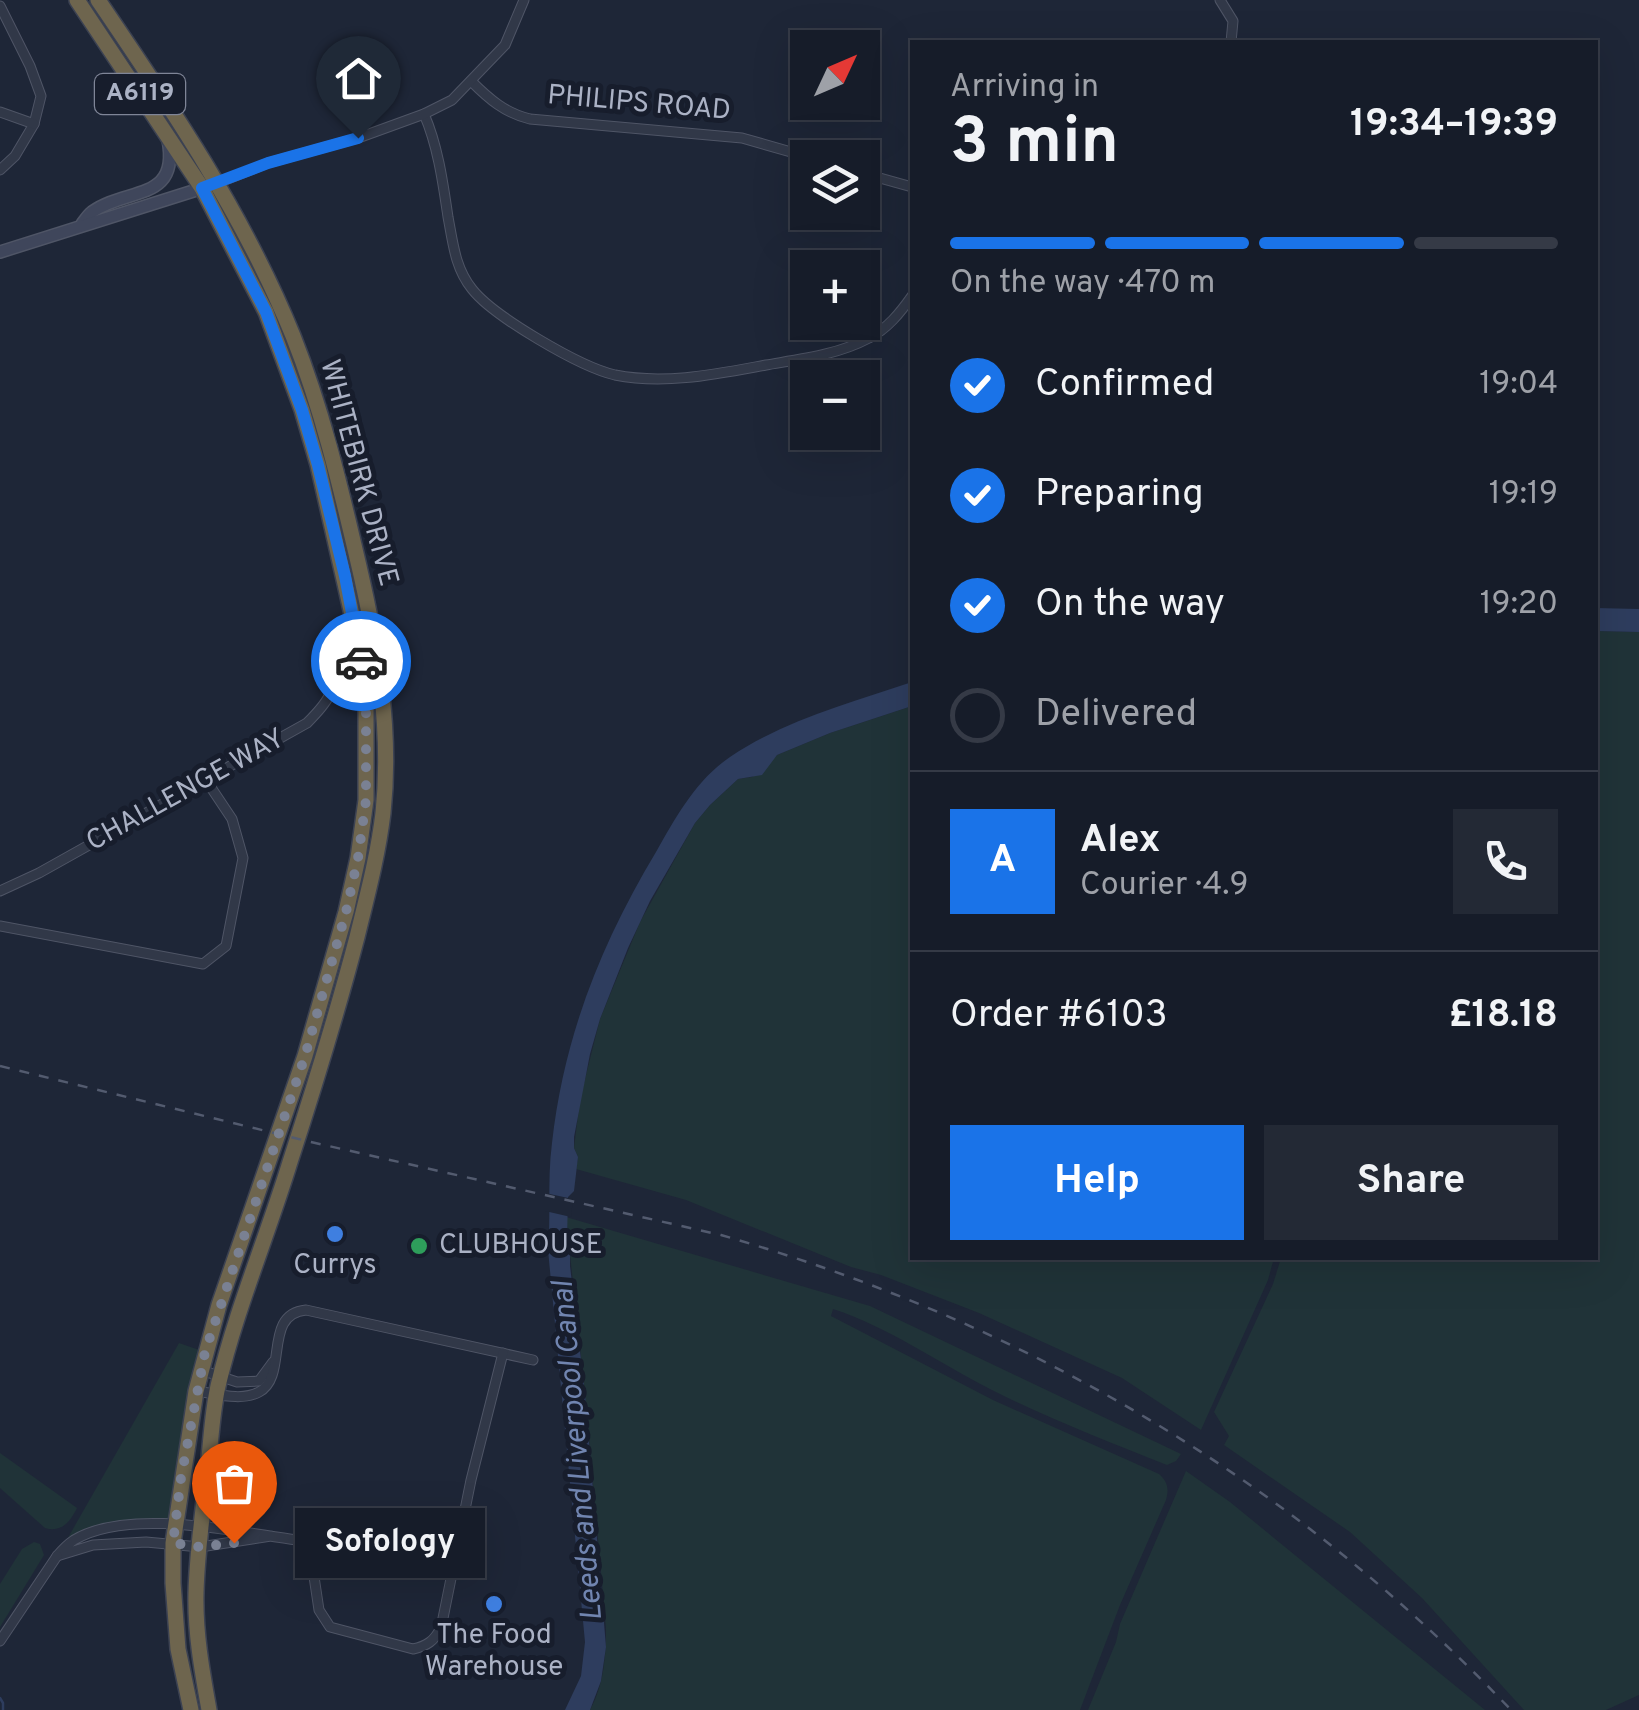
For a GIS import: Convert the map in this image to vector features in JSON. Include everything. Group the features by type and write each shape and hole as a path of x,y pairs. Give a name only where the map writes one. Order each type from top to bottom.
{"highway":[{"name":"WHITEBIRK DRIVE","path":"77,0 168,136 210,186 264,269 323,423 339,479 375,639 383,707 383,810 373,870 342,994 248,1282 216,1394 196,1595 199,1650 209,1710"},
{"name":"WHITEBIRK DRIVE","path":"98,0 160,90 210,186 266,312 318,465 358,641 366,702 366,800 346,912 305,1056 219,1306 196,1390 175,1525 172,1584 178,1649 190,1710"}],"street":[{"path":"0,252 424,114 452,100 505,45 524,0"},
{"path":"1220,0 1234,21 1231,40"},
{"path":"0,6 41,96 34,124 15,156 0,170"},
{"name":"PHILIPS ROAD","path":"471,81 505,110 530,120 742,138 790,152"},
{"path":"0,112 34,124"},
{"path":"424,114 432,133 454,255 468,285 494,310 598,370 654,378 694,377 828,354 872,337 910,298"},
{"path":"79,227 93,212 165,178 170,170 168,136"},
{"path":"880,178 910,187"},
{"name":"CHALLENGE WAY","path":"0,892 39,874 307,723 326,704 335,682 332,660"},
{"path":"0,926 202,964 226,946 243,858 232,818 206,780"},
{"path":"196,1390 245,1396 270,1383 284,1323 296,1310 534,1360"},
{"path":"0,1640 72,1540 102,1528 175,1525 271,1536 308,1545 319,1610 330,1626 412,1649 425,1646 436,1637 449,1593 502,1353"},
{"path":"201,1370 236,1382 259,1381 274,1360"},
{"path":"57,1556 93,1546 146,1542 200,1547 271,1536"}],"green space":[{"path":"1598,631 1639,632 1639,1695 1606,1710 1524,1710 1422,1598 1350,1532 1224,1445 1229,1436 1214,1412 1280,1260 1598,1260"},
{"path":"910,707 910,1260 1273,1260 1201,1430 1122,1378 979,1313 851,1267 686,1200 576,1169 578,1157 574,1148 580,1099 600,1019 640,922 695,823 738,779 752,777 777,755"},
{"path":"566,1217 870,1306 1181,1454 1167,1465 1077,1429 990,1389 874,1325 833,1309 831,1316 993,1400 1159,1474 1164,1480 1166,1500 1080,1710 590,1710 603,1670 606,1628"},
{"path":"179,1343 205,1352 175,1525 101,1528 61,1550"},
{"path":"0,1453 77,1508 68,1522 60,1528 45,1528 0,1488"},
{"path":"1186,1471 1230,1502 1485,1710 1088,1710 1120,1624"},
{"path":"34,1542 40,1544 44,1555 0,1627 0,1584 22,1549"}],"water":[{"path":"1598,608 1639,609 1639,632 1598,631"},
{"name":"Leeds and Liverpool Canal","path":"910,683 910,707 777,755 762,775 738,779 710,805 695,823 650,901 600,1019 590,1054 574,1137 578,1157 574,1191 568,1197 567,1240 574,1252 570,1266 606,1647 601,1681 590,1710 565,1710 581,1676 585,1642 547,1239 551,1154 566,1065 602,956 679,813 707,777 730,757 818,714"}],"pier":[{"path":"545,1193 573,1199 571,1217 545,1211"}],"waterway":[{"path":"0,1698 3,1710"}],"railway":[{"path":"0,1066 311,1142 721,1235 833,1271 942,1314 1047,1363 1148,1419 1245,1481 1338,1551 1426,1627 1511,1710"}],"way so far":[{"path":"234,1543 200,1547 173,1543 181,1478 205,1352 305,1056 358,858 366,800 366,702 361,661"}],"place":[{"name":"Currys","path":"335,1234"},
{"name":"CLUBHOUSE","path":"419,1246"},
{"name":"Sofology","path":"234,1543"},
{"name":"The Food Warehouse","path":"494,1604"}],"route":[{"path":"358,138 268,163 202,188 266,312 302,410 345,576 361,661"}]}
